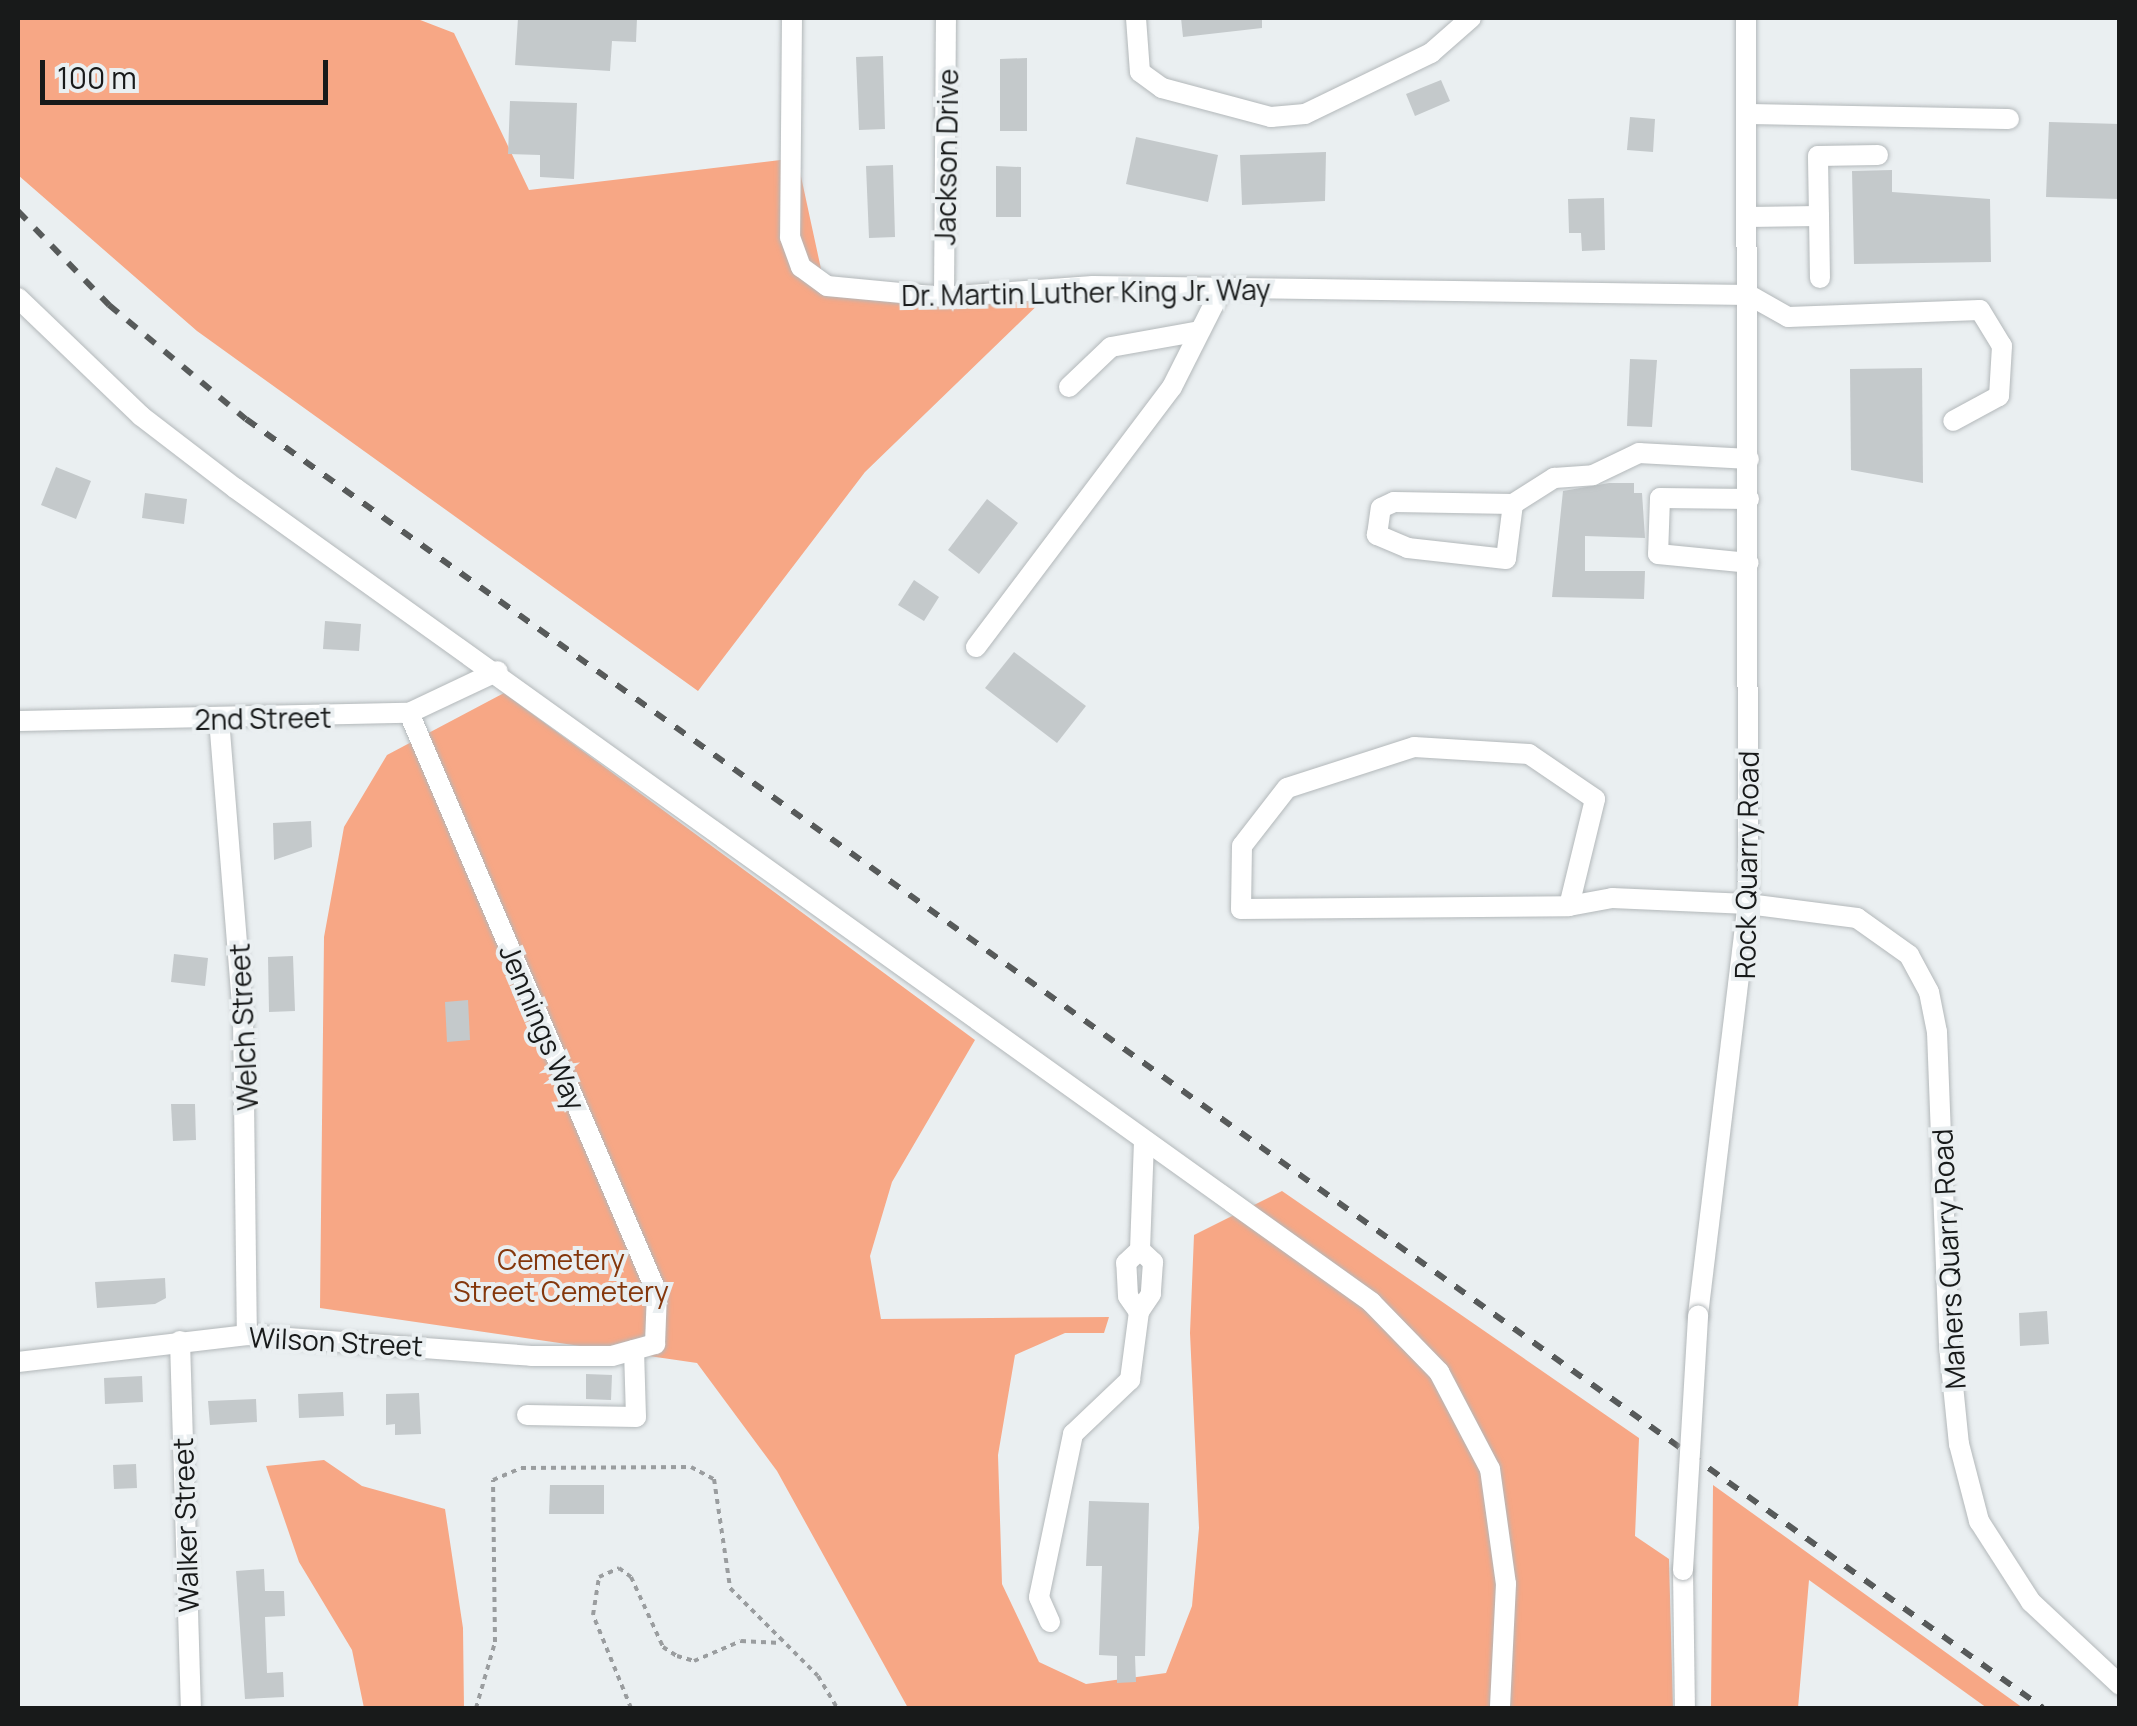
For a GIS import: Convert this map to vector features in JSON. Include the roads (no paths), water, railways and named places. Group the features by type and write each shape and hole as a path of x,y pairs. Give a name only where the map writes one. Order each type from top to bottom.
{"street":[{"name":"Dr. Martin Luther King Jr. Way","path":"792,18 786,194 801,267 827,286 944,297 1093,286 1749,295"},
{"name":"Jackson Drive","path":"944,297 946,18"},
{"path":"1136,18 1140,72 1198,103 1271,117 1304,114 1431,53 1471,18"},
{"name":"Rock Quarry Road","path":"1684,1708 1683,1570 1698,1315 1748,904 1746,18"},
{"path":"1747,114 2009,119"},
{"path":"1820,278 1818,156 1878,155"},
{"path":"1748,217 1819,216"},
{"path":"976,648 1172,387 1222,288"},
{"path":"1749,295 1788,317 1980,310 2002,346 1998,396 1954,420"},
{"path":"18,298 172,440 1371,1302 1439,1372 1490,1468 1502,1523 1500,1708"},
{"path":"1069,387 1111,347 1200,332"},
{"path":"1513,504 1506,559 1408,548 1377,535 1381,508 1394,502 1513,504 1554,478 1593,475 1639,453 1749,459"},
{"path":"1748,499 1660,498 1658,554 1749,563"},
{"name":"2nd Street","path":"18,721 219,720 409,713 498,671"},
{"name":"Jennings Way","path":"409,713 657,1292 636,1417 527,1415"},
{"name":"Welch Street","path":"219,720 243,1017 247,1334"},
{"name":"Mahers Quarry Road","path":"1569,906 1595,800 1530,754 1414,746 1287,788 1242,846 1240,909 1569,906 1612,898 1748,904 1856,918 1909,956 1930,992 1949,1346 1959,1444 1978,1521 2031,1602 2120,1685"},
{"path":"1050,1622 1039,1597 1073,1434 1130,1380 1139,1312 1128,1296 1126,1263 1140,1250 1144,1142"},
{"name":"Wilson Street","path":"18,1362 247,1334 531,1356 645,1347"},
{"name":"Walker Street","path":"180,1341 191,1708"}],"railway":[{"path":"18,211 109,305 246,419 2043,1708"}],"park label":[{"name":"Cemetery Street Cemetery","path":"561,1275"}]}
